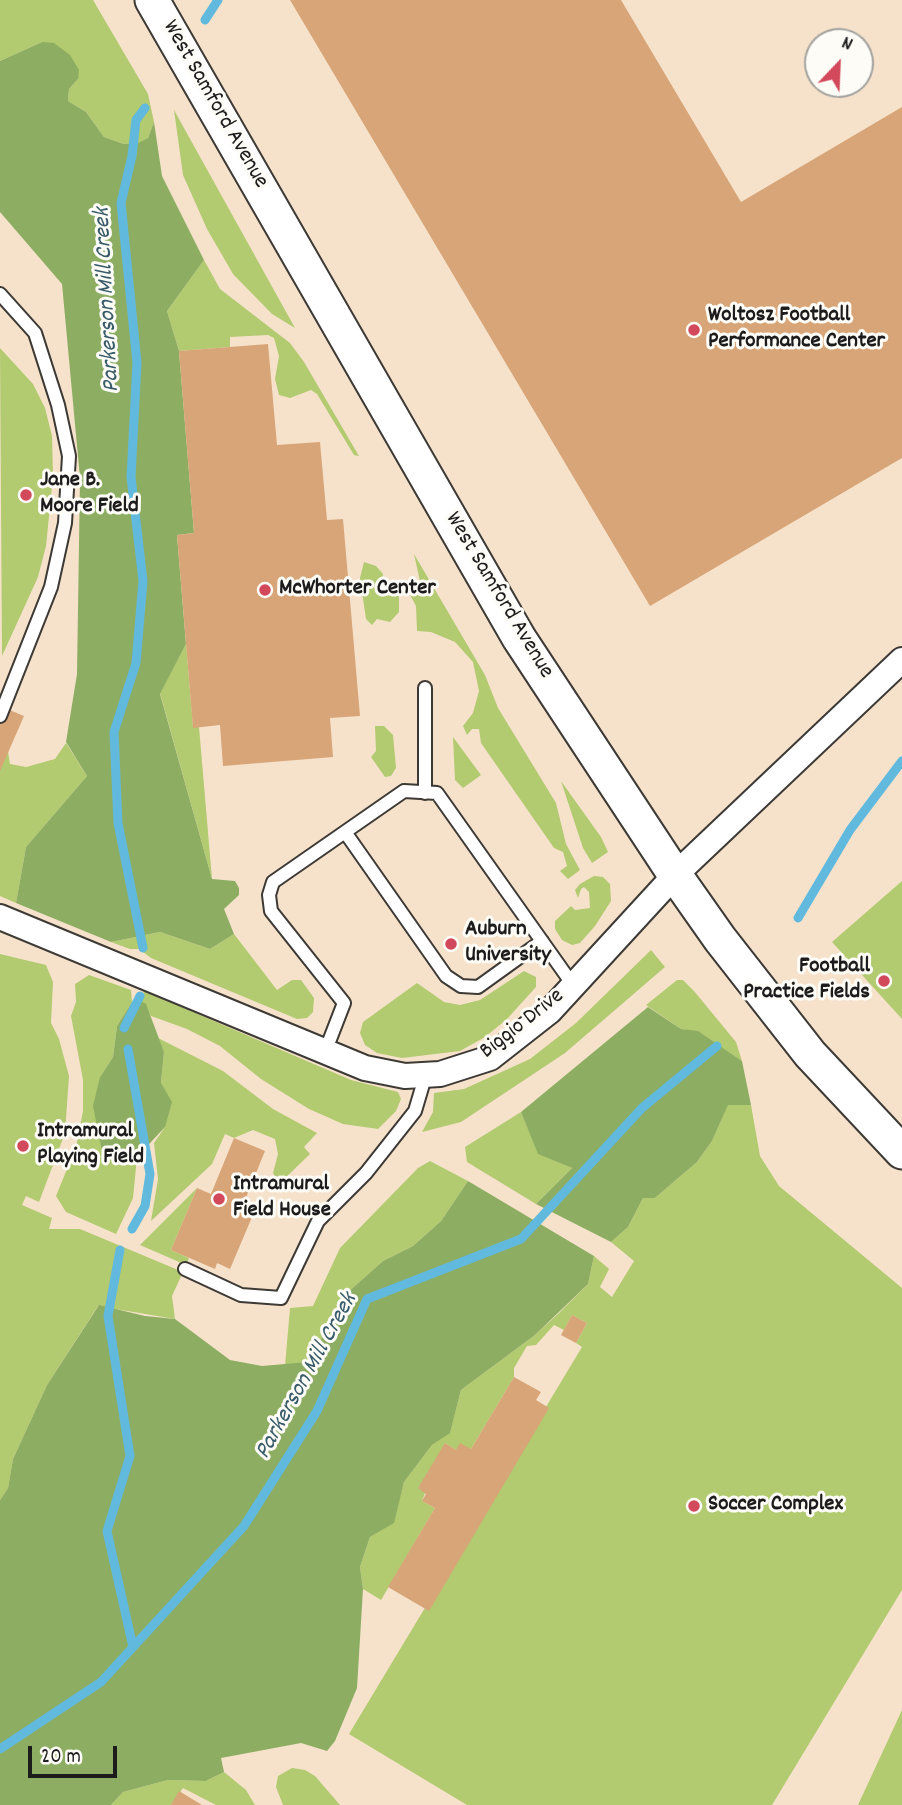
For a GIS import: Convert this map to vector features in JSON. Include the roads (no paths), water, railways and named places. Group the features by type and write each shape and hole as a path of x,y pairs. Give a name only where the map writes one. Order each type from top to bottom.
{"street":[{"name":"West Samford Avenue","path":"152,0 519,638 675,875 810,1054 902,1152"},
{"name":"Biggio Drive","path":"0,917 365,1068 405,1076 440,1074 490,1058 550,1010 675,875 902,660"}],"lane":[{"path":"0,294 35,333 58,405 69,456 65,523 51,587 0,716"},
{"path":"425,688 425,793"},
{"path":"325,1052 344,1003 271,911 269,895 273,882 404,791 437,793 573,985"},
{"path":"345,832 446,976 461,986 478,987 542,941"},
{"path":"185,1269 241,1295 281,1298 318,1221 366,1173 415,1111 426,1074"}],"waterway":[{"name":"Parkerson Mill Creek","path":"205,20 218,0"},
{"name":"Parkerson Mill Creek","path":"143,948 118,823 114,732 136,663 143,581 131,477 137,363 121,203 132,156 136,120 145,108"},
{"name":"Parkerson Mill Creek","path":"798,918 850,830 902,761"},
{"name":"Parkerson Mill Creek","path":"124,1028 140,996"},
{"name":"Parkerson Mill Creek","path":"0,1749 101,1682 244,1526 317,1411 367,1299 521,1239 642,1108 717,1046"},
{"name":"Parkerson Mill Creek","path":"128,1049 150,1174 145,1206 132,1229"},
{"name":"Parkerson Mill Creek","path":"120,1250 108,1316 130,1456 107,1531 133,1647"}],"place":[{"name":"Woltosz Football Performance Center","path":"694,330"},
{"name":"Jane B. Moore Field","path":"26,495"},
{"name":"McWhorter Center","path":"265,590"},
{"name":"Auburn University","path":"451,944"},
{"name":"Football Practice Fields","path":"884,981"},
{"name":"Intramural Playing Field","path":"23,1146"},
{"name":"Intramural Field House","path":"219,1199"},
{"name":"Soccer Complex","path":"694,1506"}]}
